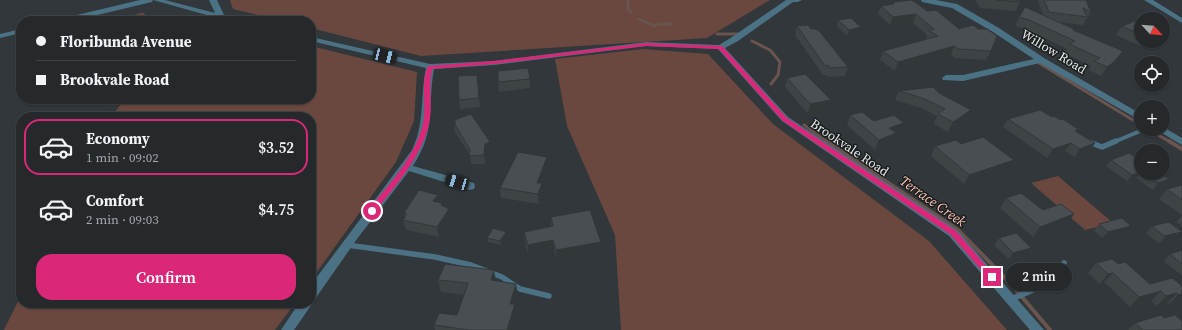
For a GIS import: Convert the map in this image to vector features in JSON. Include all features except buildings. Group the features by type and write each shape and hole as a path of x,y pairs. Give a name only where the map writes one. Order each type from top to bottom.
{"street":[{"path":"83,16 149,0"},
{"path":"157,0 217,16"},
{"path":"213,0 221,16"},
{"path":"316,39 430,67 494,63 646,44 720,47 735,39 791,0 798,0"},
{"name":"Willow Road","path":"925,0 952,3 1041,60 1134,114"},
{"path":"1148,0 1182,21"},
{"path":"0,36 16,32"},
{"name":"Brookvale Road","path":"720,47 785,120 953,233 1038,330"},
{"path":"946,78 963,78 1041,60"},
{"path":"316,288 346,244 406,167 420,143 426,122 427,79 430,67"},
{"path":"1170,135 1182,142"},
{"path":"406,167 470,186"},
{"path":"287,330 302,308"}],"lane":[{"path":"1084,140 1102,147 1134,134"},
{"path":"346,244 435,257 471,265 502,277 520,289 549,296"},
{"path":"1012,299 1054,278 1060,272 1064,263"}],"shaded area":[{"path":"230,0 770,0 707,38 421,56 316,29 316,16 262,16 233,9"},
{"path":"144,13 146,16 130,16"},
{"path":"316,47 417,72 414,121 396,162 316,273 316,112 115,112 121,104 316,104"},
{"path":"643,49 708,54 773,124 929,241 1007,330 621,330 615,235 567,126 555,59"},
{"path":"1058,176 1113,223 1085,230 1031,183"},
{"path":"16,305 16,308 291,308 275,330 4,330"}],"waterway":[{"name":"Terrace Creek","path":"628,0 628,9 631,12"},
{"name":"Terrace Creek","path":"639,19 655,26 659,24 671,24"},
{"name":"Terrace Creek","path":"717,34 737,34"},
{"name":"Terrace Creek","path":"752,41 770,50 780,62 778,75 771,84"},
{"path":"1039,63 1134,121"},
{"name":"Terrace Creek","path":"804,125 827,142"},
{"path":"1160,136 1170,142"},
{"name":"Terrace Creek","path":"826,141 958,230 1011,284 1050,330"},
{"path":"1169,141 1182,149"}],"route":[{"path":"372,211 406,167 420,143 426,122 427,79 430,67 494,63 646,44 720,47 785,120 953,233 992,277"}]}
